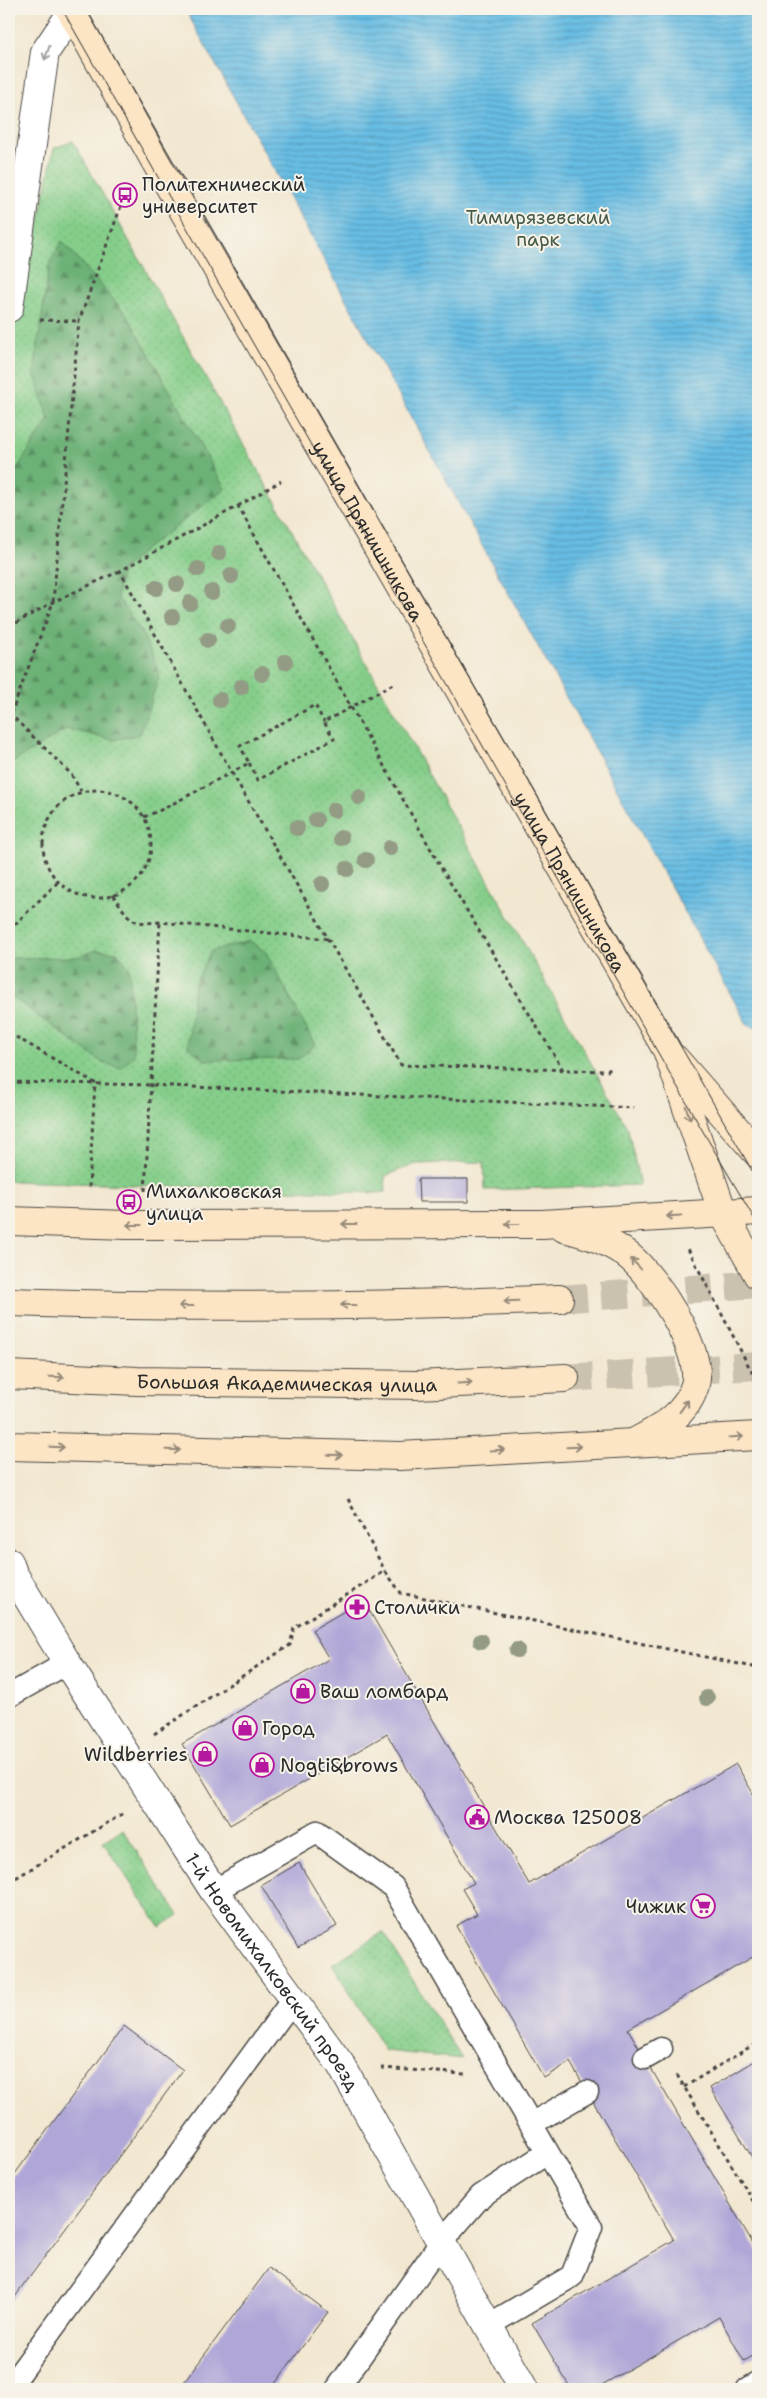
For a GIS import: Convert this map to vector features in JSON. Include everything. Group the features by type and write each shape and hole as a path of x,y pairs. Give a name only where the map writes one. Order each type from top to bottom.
{"main road":[{"name":"улица Прянишникова","path":"71,10 163,175 667,1050 722,1213 758,1275"},
{"name":"улица Прянишникова","path":"667,1050 728,1117 758,1154"},
{"path":"9,1221 127,1225 542,1224 758,1211"},
{"path":"542,1224 576,1231 601,1240 629,1256 664,1298 686,1336 697,1365 695,1385 686,1406 666,1426 632,1444"},
{"path":"9,1302 139,1306 424,1305 559,1299"},
{"name":"Большая Академическая улица","path":"9,1376 137,1381 417,1385 565,1378"},
{"path":"9,1446 381,1456 758,1436"}],"street":[{"name":"улица Прянишникова","path":"9,308 45,52 71,10"},
{"name":"1-й Новомихалковский проезд","path":"9,1562 13,1573 67,1663 214,1891 294,1998 341,2065 524,2389"}],"lane":[{"path":"9,1696 67,1663"},
{"path":"214,1891 317,1832 393,1887 591,2227 572,2276 489,2325"},
{"path":"9,2388 294,1998"},
{"path":"531,2124 587,2092"},
{"path":"337,2389 442,2242 481,2196 548,2153"},
{"path":"748,2389 758,2383"}],"path":[{"path":"82,791 71,774 10,714 52,602 79,321 125,196"},
{"path":"35,320 79,321"},
{"path":"9,626 52,602 120,571 281,481"},
{"path":"238,506 442,869 563,1070"},
{"path":"120,571 232,773 401,1065 606,1071 612,1068"},
{"path":"324,722 393,684"},
{"path":"315,705 334,738 258,780 249,763 240,746 315,705"},
{"path":"144,817 163,809 249,763"},
{"path":"108,790 132,801 144,817 148,822 152,849 143,874 125,892 99,899 73,894 52,877 42,852 44,826 58,804 82,791 108,790"},
{"path":"9,930 58,882"},
{"path":"113,895 131,919 140,924 160,922 328,939"},
{"path":"145,1191 160,922"},
{"path":"9,1033 95,1083"},
{"path":"9,1082 151,1085 634,1108"},
{"path":"89,1188 95,1083"},
{"path":"684,1242 758,1384"},
{"path":"348,1499 385,1571 401,1593 758,1668"},
{"path":"124,1754 290,1645 294,1628 385,1571"},
{"path":"9,1882 152,1796"},
{"path":"758,2042 684,2087 758,2209"},
{"path":"341,2065 504,2077"}],"green space":[{"path":"73,141 628,1129 640,1185 485,1190 484,1162 416,1164 385,1176 386,1192 376,1193 9,1181 9,251 34,245 54,148"},
{"path":"62,241 127,315 225,489 147,548 122,570 117,597 142,633 160,674 140,734 114,740 67,729 10,764 12,808 9,817 9,481 49,419 34,373 49,265"},
{"path":"250,941 266,952 315,1045 299,1059 204,1060 188,1046 194,986 211,951"},
{"path":"96,950 117,952 129,967 134,1055 121,1068 103,1063 9,995 9,963 12,958 77,957"},
{"path":"122,1829 179,1915 160,1927 103,1842"},
{"path":"383,1932 462,2059 385,2051 332,1964"}],"water":[{"name":"Тимирязевский парк","path":"185,9 758,9 758,1029 747,1024"}],"building":[{"path":"418,1179 468,1179 468,1202 419,1202"},
{"path":"363,1600 529,1884 736,1764 758,1802 758,1954 628,2029 758,2252 758,2353 744,2361 719,2317 595,2389 571,2389 532,2323 674,2240 570,2062 544,2078 456,1926 477,1914 462,1889 474,1883 387,1734 230,1825 182,1744 329,1659 312,1630"},
{"path":"299,1863 337,1926 298,1948 261,1885"},
{"path":"124,2026 183,2070 9,2305 9,2182"},
{"path":"758,2059 758,2167 710,2088"},
{"path":"269,2268 328,2312 271,2389 179,2389"}],"tunnel":[{"path":"559,1299 758,1284"},
{"path":"565,1378 758,1366"}],"tram line":[{"path":"62,9 758,1225"},
{"path":"86,9 758,1181"}],"place":[{"name":"Политехнический университет","path":"125,195"},
{"name":"Михалковская улица","path":"129,1202"},
{"name":"Столички","path":"357,1607"},
{"name":"Ваш ломбард","path":"303,1691"},
{"name":"Город","path":"245,1728"},
{"name":"Wildberries","path":"205,1754"},
{"name":"Nogti&brows","path":"262,1765"},
{"name":"Москва 125008","path":"477,1817"},
{"name":"Чижик","path":"703,1906"}]}
